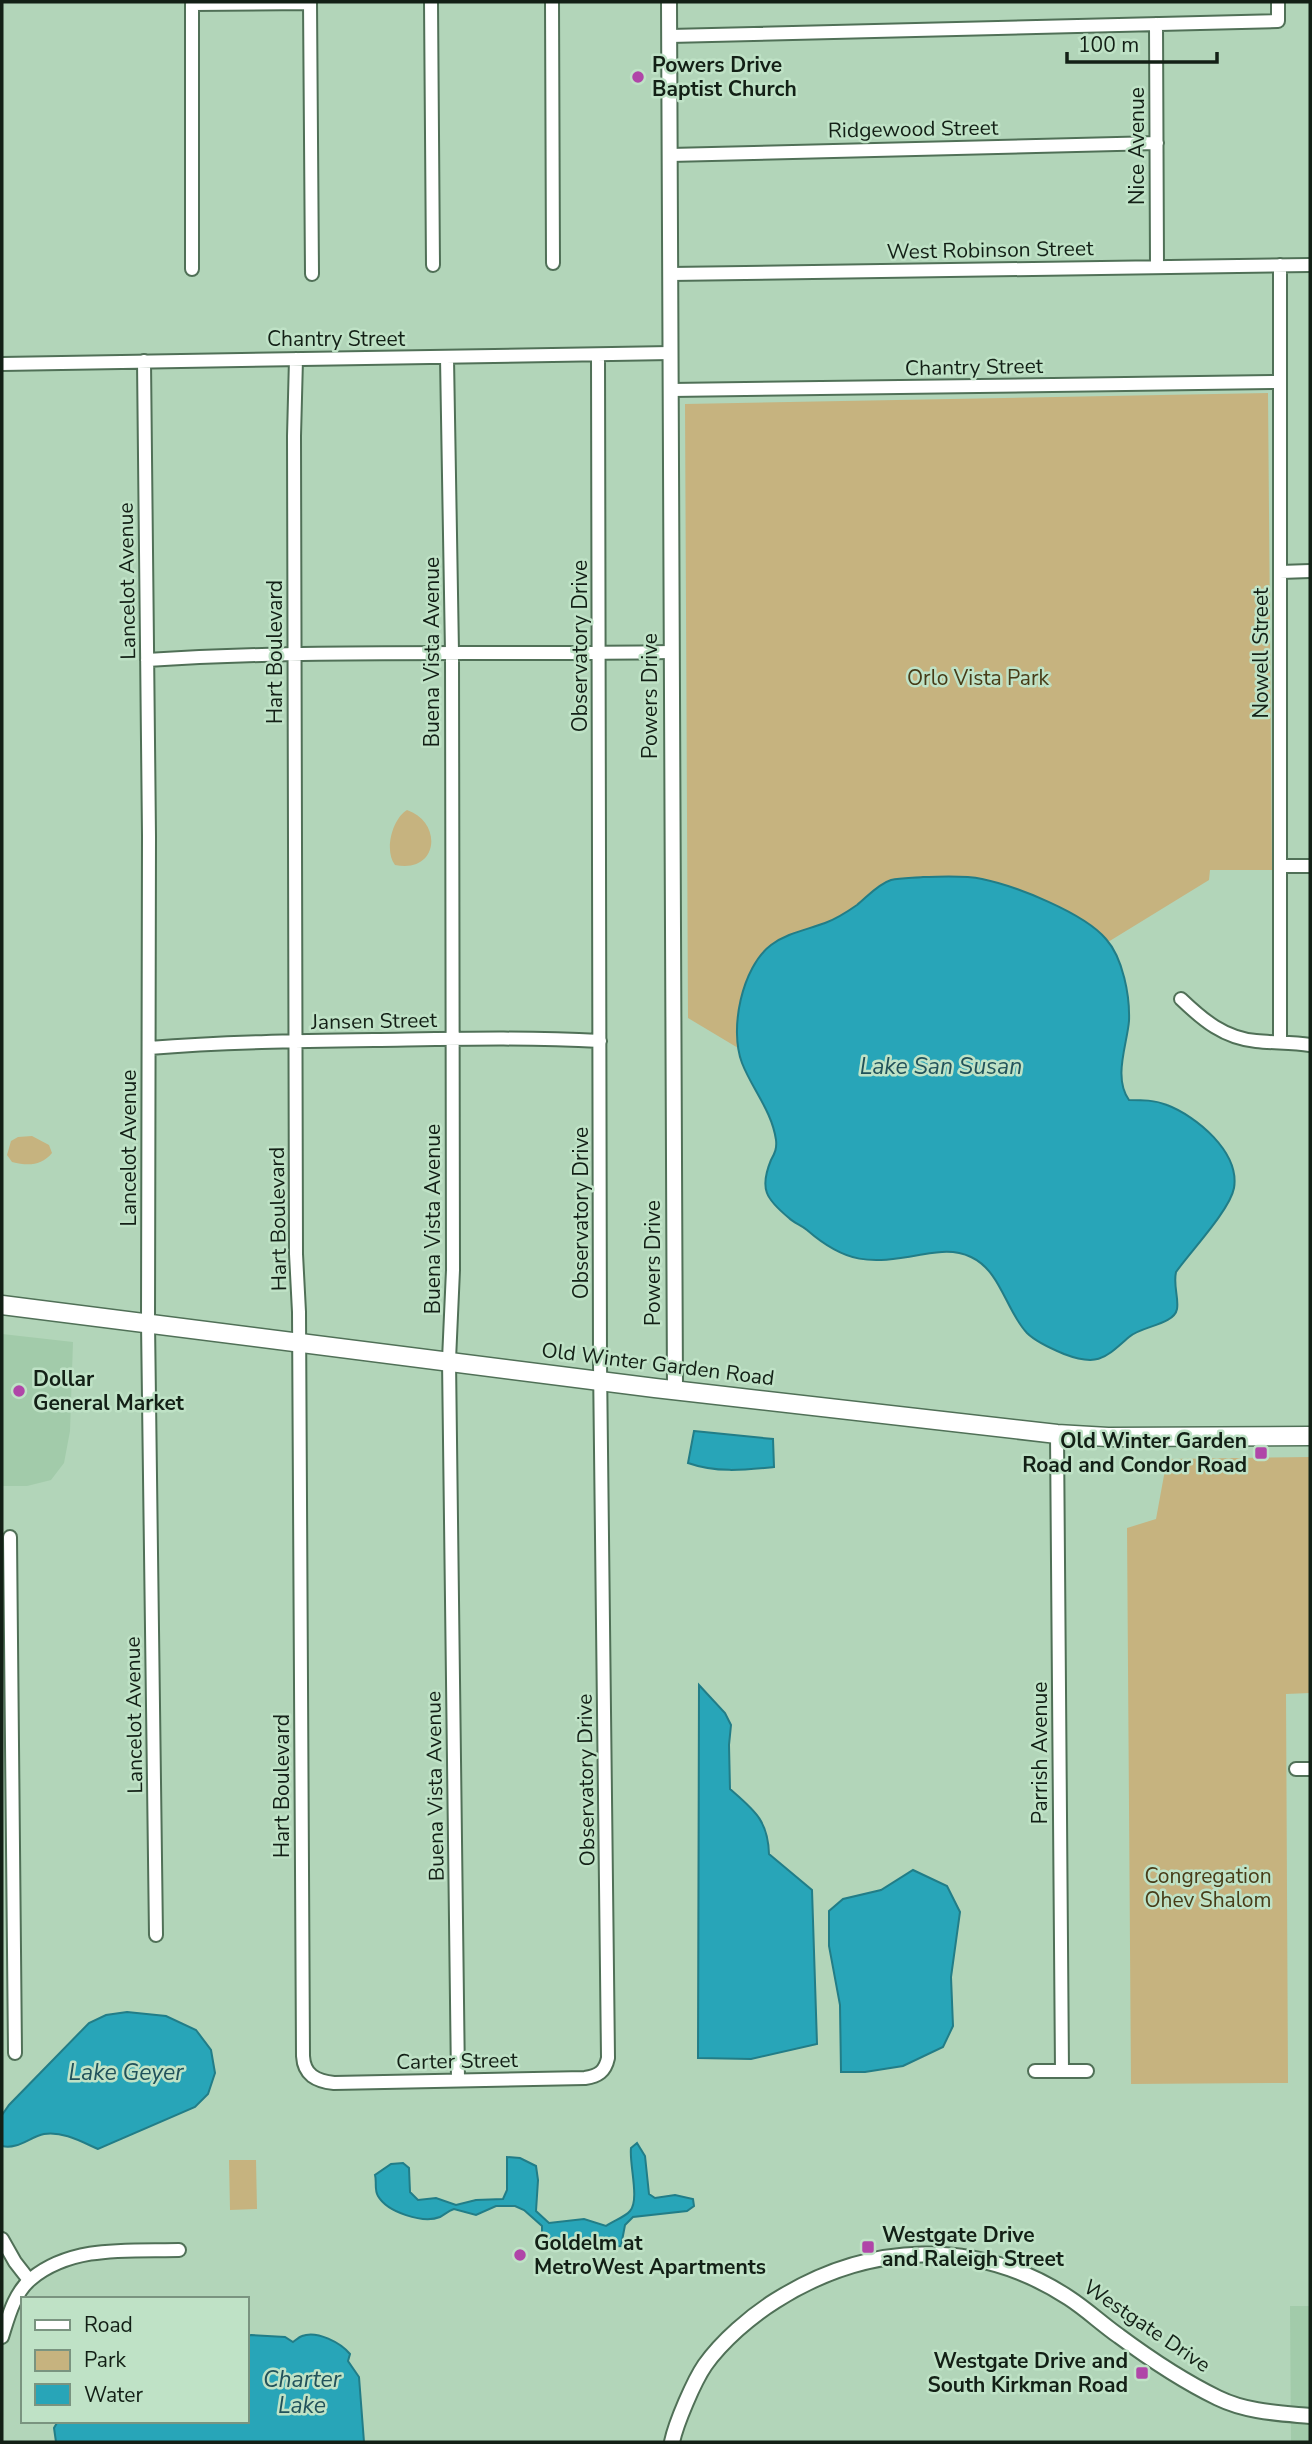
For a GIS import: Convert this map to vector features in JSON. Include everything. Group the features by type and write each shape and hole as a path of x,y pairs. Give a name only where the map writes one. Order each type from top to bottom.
{"main road":[{"name":"Old Winter Garden Road","path":"2,1305 600,1381 1058,1434 1108,1437 1310,1436"}],"street":[{"path":"192,269 191,4 310,2 312,274"},
{"path":"431,2 433,265"},
{"path":"552,2 553,263"},
{"name":"Powers Drive","path":"669,2 675,1390"},
{"path":"670,36 1278,21 1278,2"},
{"name":"Nice Avenue","path":"1156,24 1157,267"},
{"name":"Ridgewood Street","path":"670,155 1157,143"},
{"name":"Nowell Street","path":"1280,265 1280,1042"},
{"name":"West Robinson Street","path":"670,274 1310,265"},
{"name":"Chantry Street","path":"2,364 671,353"},
{"name":"Observatory Drive","path":"598,355 600,1381 608,2051 603,2070"},
{"name":"Buena Vista Avenue","path":"447,358 452,652 453,1270 449,1360 457,2080"},
{"name":"Hart Boulevard","path":"296,359 294,655 303,2056 310,2076"},
{"name":"Lancelot Avenue","path":"144,361 149,1048 148,1323 156,1935"},
{"name":"Chantry Street","path":"671,390 1278,382"},
{"path":"1280,572 1310,571"},
{"path":"147,660 204,656 452,652 671,652"},
{"path":"1280,866 1310,866"},
{"path":"1181,999 1215,1028 1235,1037 1310,1045"},
{"name":"Jansen Street","path":"149,1048 296,1041 539,1038 600,1041"},
{"name":"Parrish Avenue","path":"1058,1434 1062,2071"},
{"path":"10,1537 6,1555 15,2053"},
{"path":"1296,1769 1310,1769"},
{"name":"Carter Street","path":"310,2076 334,2083 585,2078 603,2070"},
{"path":"1035,2071 1087,2071"},
{"path":"2,2239 29,2280"},
{"path":"2,2337 12,2305 29,2280 64,2259 96,2252 179,2250"},
{"name":"Westgate Drive","path":"672,2442 675,2429 705,2365 746,2321 783,2296 819,2277 858,2262 915,2254 966,2256 1018,2270 1068,2297 1142,2352 1219,2399 1256,2411 1310,2416"}],"shaded area":[{"path":"2,1334 73,1342 70,1431 64,1463 51,1480 27,1486 2,1486"},
{"path":"1290,2306 1310,2306 1310,2442 1291,2442"}],"green space":[{"name":"Orlo Vista Park","path":"1268,393 1272,870 1210,870 1209,880 1038,985 778,1072 688,1018 685,404"},
{"path":"407,810 419,816 426,825 431,835 431,845 428,855 420,862 410,866 395,865 390,852 391,836 397,820"},
{"path":"32,1136 49,1145 52,1153 34,1164 12,1162 7,1155 11,1141 18,1137"},
{"name":"Congregation Ohev Shalom","path":"1310,1457 1310,1693 1286,1694 1288,2083 1131,2084 1127,1528 1156,1519 1167,1459"},
{"path":"229,2160 256,2160 257,2209 230,2210"}],"water":[{"name":"Lake San Susan","path":"923,877 967,877 996,883 1066,910 1096,929 1117,956 1127,989 1129,1021 1121,1072 1124,1091 1129,1100 1162,1103 1178,1110 1214,1137 1230,1161 1234,1175 1231,1197 1218,1219 1176,1272 1175,1314 1164,1322 1134,1333 1100,1358 1085,1360 1064,1354 1049,1348 1027,1333 996,1281 981,1263 971,1257 945,1252 886,1260 859,1259 834,1250 791,1220 767,1193 767,1170 776,1146 774,1129 746,1073 738,1049 738,1017 752,968 761,955 777,941 837,917 886,882"},
{"path":"694,1431 773,1439 774,1467 741,1470 688,1463"},
{"path":"699,1685 725,1713 731,1725 730,1789 763,1824 769,1854 812,1890 817,2044 751,2059 698,2058"},
{"path":"913,1870 947,1886 960,1912 951,1977 953,2026 943,2047 903,2066 865,2072 841,2072 840,2005 829,1946 829,1911 843,1899 881,1890"},
{"name":"Lake Geyer","path":"127,2012 166,2016 196,2030 211,2050 215,2073 208,2094 195,2107 98,2149 51,2133 13,2146 2,2146 2,2115 9,2105 89,2023 106,2015"},
{"path":"637,2143 645,2156 649,2194 655,2198 675,2195 693,2199 694,2206 687,2211 633,2217 625,2225 621,2246 571,2249 542,2243 542,2226 524,2210 515,2206 496,2206 476,2215 454,2209 433,2219 415,2218 389,2207 376,2191 375,2175 391,2164 403,2163 409,2168 410,2192 418,2200 436,2198 456,2205 476,2200 503,2199 507,2190 507,2157 520,2158 536,2166 536,2211 549,2223 584,2219 606,2226 628,2213 633,2206 631,2148"},
{"name":"Charter Lake","path":"315,2335 335,2342 346,2350 350,2354 348,2361 359,2377 364,2442 56,2442 54,2428 57,2423 248,2423 248,2336 285,2337 293,2342 302,2336"}],"place":[{"name":"Powers Drive Baptist Church","path":"638,77"},
{"name":"Dollar General Market","path":"19,1391"},
{"name":"Old Winter Garden Road and Condor Road","path":"1261,1453"},
{"name":"Westgate Drive and Raleigh Street","path":"868,2247"},
{"name":"Goldelm at MetroWest Apartments","path":"520,2255"},
{"name":"Westgate Drive and South Kirkman Road","path":"1142,2373"}]}
